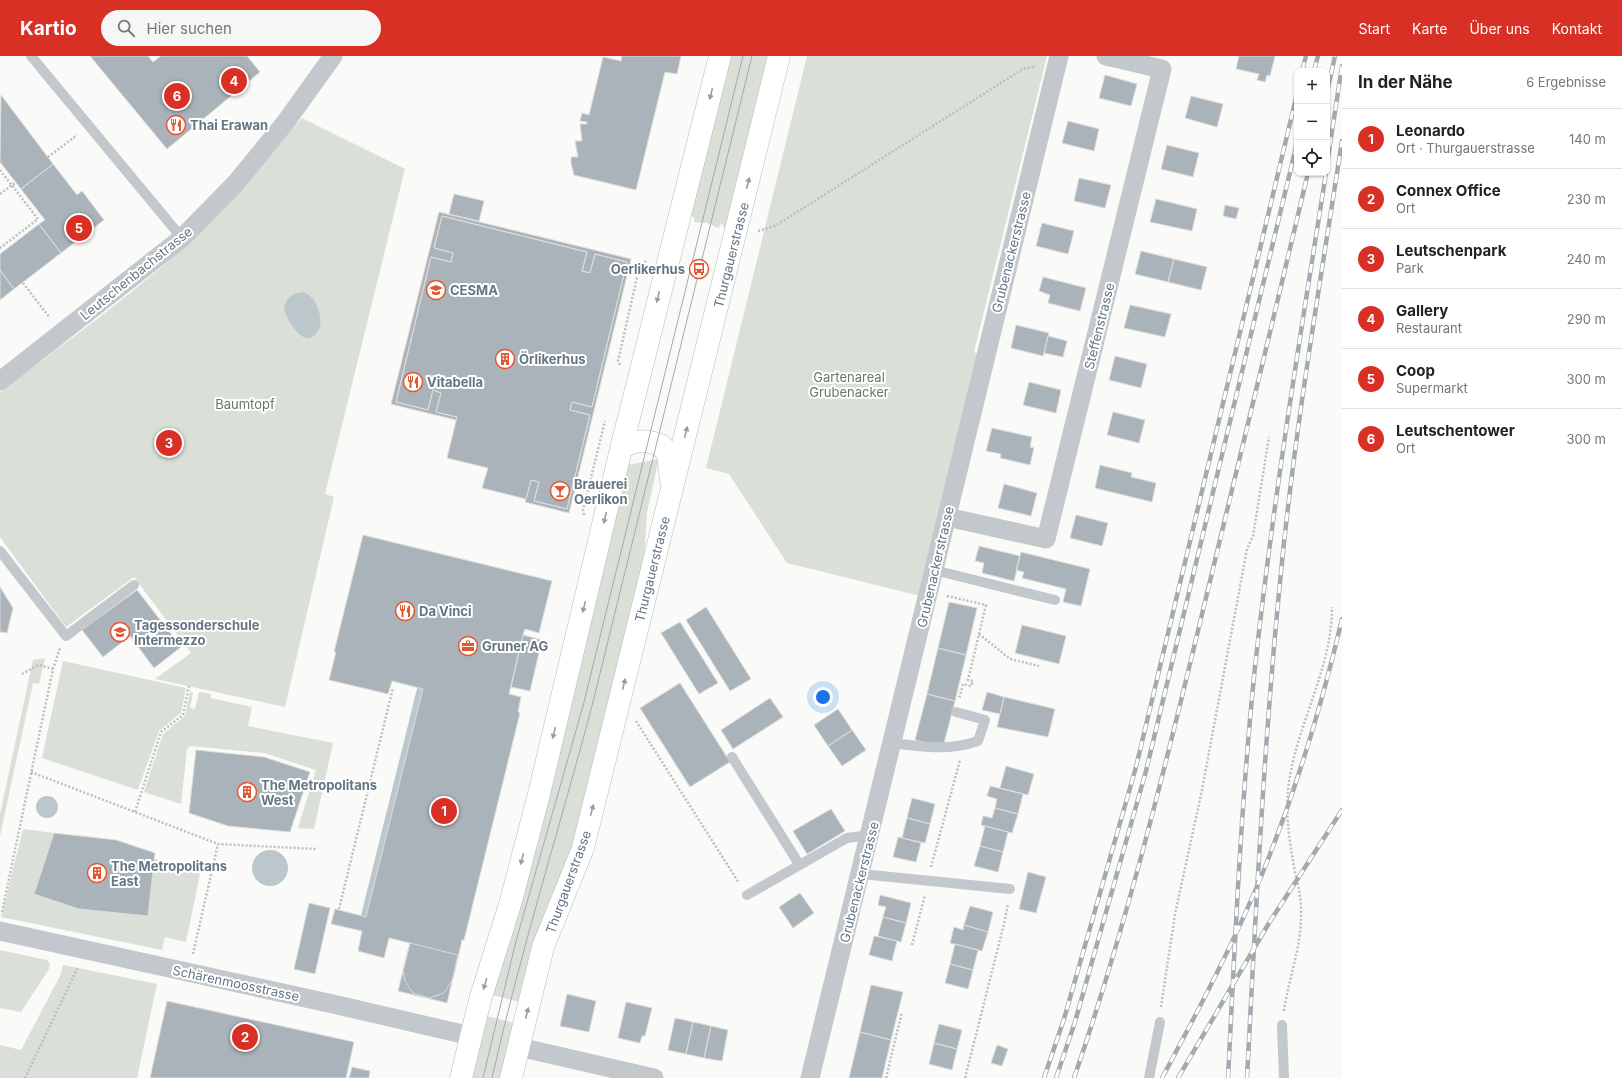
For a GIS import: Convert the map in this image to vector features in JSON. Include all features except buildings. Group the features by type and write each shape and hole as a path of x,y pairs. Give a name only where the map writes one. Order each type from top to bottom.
{"main road":[{"path":"461,1078 471,1036 511,901 539,794 621,449 720,56"},
{"name":"Thurgauerstrasse","path":"511,1078 543,947 583,848 779,56"},
{"path":"621,449 633,442 641,440 662,446 668,455 672,487"}],"street":[{"name":"Leutschenbachstrasse","path":"0,381 182,238 235,184 285,123 333,56"},
{"name":"Steffenstrasse","path":"947,517 1046,539 1162,69 1106,56"},
{"name":"Grubenackerstrasse","path":"810,1078 893,743 1058,61"},
{"name":"Schärenmoosstrasse","path":"0,924 86,950 471,1036"},
{"path":"518,1047 654,1078"}],"lane":[{"path":"30,56 182,238"},
{"path":"0,550 66,636 134,585"},
{"path":"934,570 1055,600"},
{"path":"893,743 937,748 964,746 978,741 985,720 956,712"},
{"path":"732,757 799,864"},
{"path":"747,895 799,864 848,838 870,835"},
{"path":"861,874 1010,889"},
{"path":"1149,1078 1160,1022"},
{"path":"1282,1025 1284,1078"}],"path":[{"path":"758,232 775,226 1023,70 1041,64 1058,61"},
{"path":"48,157 89,126"},
{"path":"0,170 38,219 0,248"},
{"path":"0,194 16,182"},
{"path":"22,283 50,318"},
{"path":"1160,1022 1175,914 1202,790 1247,549 1253,536 1269,437"},
{"path":"929,592 986,605 968,680 973,681 971,686 963,684 956,712"},
{"path":"1282,1025 1288,988 1298,954 1301,929 1301,902 1287,822 1286,801 1290,775 1329,646 1332,607"},
{"path":"979,634 1010,659 1039,666"},
{"path":"0,924 55,658 66,636"},
{"path":"22,674 39,665 53,669"},
{"path":"135,812 161,732 183,715 189,686"},
{"path":"339,909 393,688"},
{"path":"632,715 747,895"},
{"path":"912,945 927,880 964,746"},
{"path":"32,772 218,844 316,849"},
{"path":"189,972 218,844"},
{"path":"965,1078 1004,924 1010,889"},
{"path":"25,1078 86,950"},
{"path":"886,1078 902,1012"}],"green space":[{"path":"730,56 769,56 725,230 722,223 718,228 707,223 694,222 694,217 691,216"},
{"name":"Gartenareal Grubenacker","path":"807,56 1047,56 974,352 980,355 920,596 787,563 729,474 706,468"},
{"name":"Baumtopf","path":"302,118 405,169 325,494 334,497 285,707 155,679 191,653 134,577 66,627 0,537 0,392 106,312 157,271 205,227 230,201"},
{"path":"659,459 647,512 644,562 576,836 520,1002 492,995 538,834 600,585 627,465"},
{"path":"45,658 39,684 33,683 0,836 0,814 33,660"},
{"path":"63,661 186,688 181,713 159,731 138,790 42,758"},
{"path":"190,692 193,693 190,708 195,709 199,692 211,694 211,698 252,707 248,726 333,743 314,829 298,828 316,770 264,753 190,746 187,749 181,804 144,792 163,734 185,716"},
{"path":"23,829 54,833 34,893 79,909 148,916 155,859 200,874 186,942 165,937 162,950 1,917"},
{"path":"0,950 47,960 50,964 49,969 21,1012 0,1008"},
{"path":"63,965 157,984 137,1078 0,1078 0,1045 21,1050 60,976"},
{"path":"486,1016 515,1023 501,1078 471,1078"}],"shaded area":[{"path":"302,292 311,297 320,314 320,326 318,331 313,337 308,338 303,336 293,327 284,310 289,298"},
{"path":"43,796 51,796 58,803 58,811 51,818 43,818 36,811 36,803"},
{"path":"267,850 273,850 283,855 288,868 283,881 273,886 267,886 257,881 252,871 252,865 257,855"}],"waterway":[{"path":"364,916 420,689"}],"tram line":[{"path":"483,1078 516,941 583,706 743,56"},
{"path":"492,1078 527,938 592,706 752,56"}],"railway":[{"path":"1303,68 1306,56"},
{"path":"1315,68 1318,56"},
{"path":"1330,78 1335,56"},
{"path":"1330,144 1342,66"},
{"path":"1044,1078 1064,1019 1136,767 1295,104"},
{"path":"1247,1078 1265,761 1281,572 1293,464 1342,141"},
{"path":"1056,1078 1075,1022 1146,771 1294,155"},
{"path":"1074,1078 1109,969 1141,858 1225,520 1307,176"},
{"path":"1228,1078 1242,821 1255,667 1270,543 1326,176"},
{"path":"1162,1078 1228,951 1263,872 1297,779 1317,715 1342,619"},
{"path":"1178,1078 1269,923 1342,810"}],"place":[{"name":"Gallery","path":"234,81"},
{"name":"Leutschentower","path":"177,96"},
{"name":"Thai Erawan","path":"176,125"},
{"name":"Coop","path":"79,228"},
{"name":"Oerlikerhus","path":"699,269"},
{"name":"CESMA","path":"436,290"},
{"name":"Örlikerhus","path":"505,359"},
{"name":"Vitabella","path":"413,382"},
{"name":"Leutschenpark","path":"169,443"},
{"name":"Brauerei Oerlikon","path":"560,491"},
{"name":"Da Vinci","path":"405,611"},
{"name":"Tagessonderschule Intermezzo","path":"120,632"},
{"name":"Gruner AG","path":"468,646"},
{"name":"The Metropolitans West","path":"247,792"},
{"name":"Leonardo","path":"444,811"},
{"name":"The Metropolitans East","path":"97,873"},
{"name":"Connex Office","path":"245,1037"}]}
